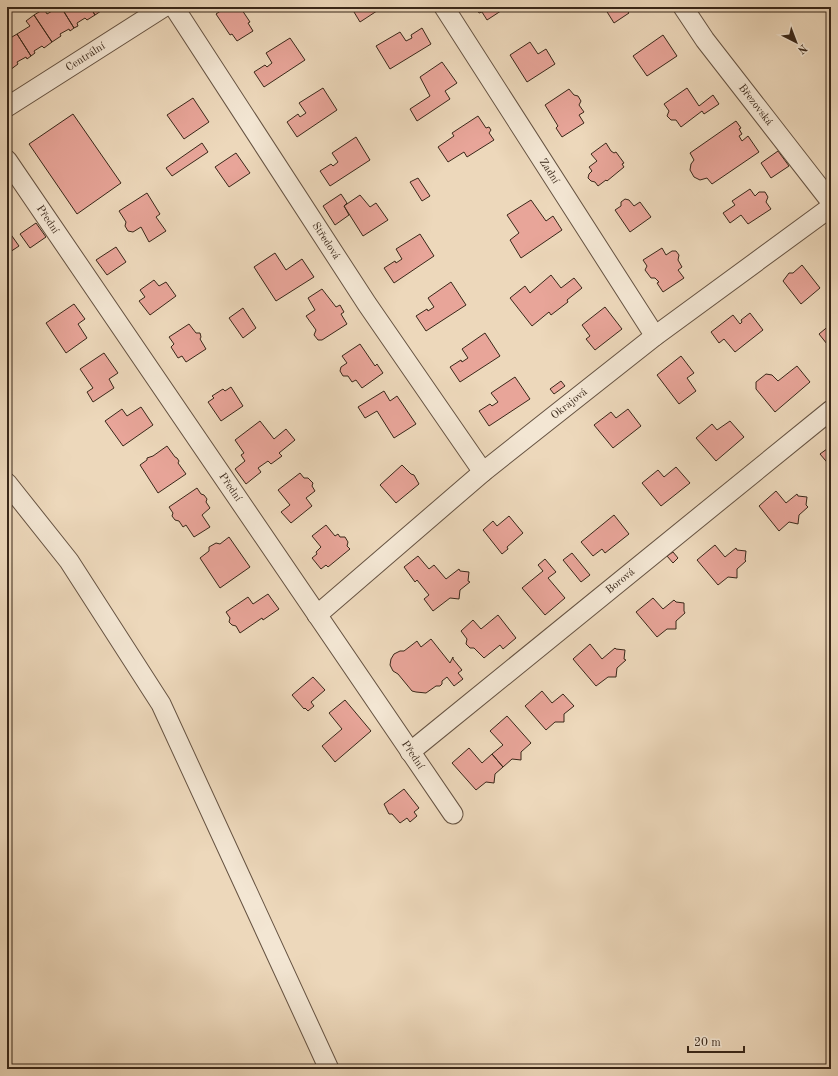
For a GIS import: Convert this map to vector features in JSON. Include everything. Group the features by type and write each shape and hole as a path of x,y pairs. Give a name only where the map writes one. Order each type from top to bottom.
{"street":[{"name":"Centrální","path":"7,107 164,7"},
{"name":"Středová","path":"174,7 367,304 483,472"},
{"name":"Zadní","path":"444,7 655,336"},
{"name":"Březovská","path":"683,7 704,40 831,202"},
{"name":"Přední","path":"7,160 453,814"},
{"name":"Okrajová","path":"317,615 483,472 655,336 831,207"},
{"name":"Borová","path":"410,752 831,410"},
{"path":"7,482 68,561 161,704 330,1069"}],"building":[{"path":"61,7 74,28 60,34 61,36 52,42 34,15 44,9 47,14"},
{"path":"61,7 90,7 95,15 87,20 85,18 77,23 78,26 74,28"},
{"path":"90,7 104,7 104,9 95,15"},
{"path":"222,7 240,7 250,22 248,23 253,31 237,41 232,34 230,35 216,14 222,10"},
{"path":"351,7 383,7 360,22"},
{"path":"475,7 507,7 487,20 482,12 479,13"},
{"path":"604,7 624,7 629,13 614,23"},
{"path":"34,15 52,42 44,48 42,46 34,51 35,53 31,56 17,34 30,26 26,21"},
{"path":"422,28 431,44 390,69 376,46 400,32 406,41 412,38 411,35"},
{"path":"17,34 31,56 17,62 18,64 10,70 7,65 7,40"},
{"path":"663,35 677,56 647,76 633,56"},
{"path":"290,38 305,60 264,87 254,72 265,65 267,67 272,63 266,53"},
{"path":"530,42 538,54 546,49 555,64 527,82 510,55"},
{"path":"442,62 457,83 445,91 450,99 417,121 410,109 430,96 420,77"},
{"path":"323,88 337,110 297,137 287,122 298,114 300,117 306,113 299,103"},
{"path":"687,88 699,106 713,95 719,104 704,114 702,111 681,127 676,120 671,120 667,116 669,111 664,104"},
{"path":"569,89 574,95 578,96 581,101 579,105 584,112 579,115 584,123 562,137 556,128 558,126 545,105"},
{"path":"193,98 209,122 184,139 167,115"},
{"path":"73,114 121,183 77,214 29,144"},
{"path":"478,116 486,128 489,127 491,130 489,133 494,140 467,157 464,152 448,162 438,147 454,136 452,133"},
{"path":"736,121 741,128 739,129 742,134 739,136 742,141 748,136 759,152 712,184 707,178 700,180 694,177 690,170 691,164 694,160 690,153"},
{"path":"356,137 370,160 330,186 320,171 331,164 333,166 338,162 332,153"},
{"path":"202,143 208,152 172,176 166,168"},
{"path":"606,143 611,151 614,153 616,152 624,163 622,164 624,167 607,181 606,180 598,186 595,182 588,178 592,171 589,167 597,161 591,154"},
{"path":"778,151 789,166 771,178 761,163"},
{"path":"236,153 250,173 229,187 215,167"},
{"path":"418,178 430,196 422,201 410,182"},
{"path":"750,189 755,196 759,192 765,192 768,197 766,202 771,209 748,224 741,215 730,223 723,213 735,205 732,201"},
{"path":"147,193 160,214 156,217 166,231 149,242 141,227 133,232 128,231 125,226 126,222 119,211"},
{"path":"341,194 347,203 344,206 349,215 335,225 323,206"},
{"path":"360,195 370,207 376,203 388,220 363,236 344,206"},
{"path":"625,199 629,200 634,206 640,202 651,217 630,232 615,210 621,206 621,202"},
{"path":"531,200 546,221 553,216 562,230 521,258 510,240 519,233 507,215"},
{"path":"36,223 46,237 30,248 20,234"},
{"path":"7,229 19,246 7,254"},
{"path":"420,234 434,256 394,283 384,268 395,261 396,263 402,259 396,249"},
{"path":"116,247 126,262 107,275 96,260"},
{"path":"662,248 666,255 672,251 676,251 679,255 678,260 682,267 678,270 684,278 663,292 657,283 659,282 655,278 651,278 645,270 647,266 643,260"},
{"path":"275,253 286,270 302,259 314,277 276,301 254,267"},
{"path":"802,265 820,288 801,304 783,281 789,273 793,273"},
{"path":"551,275 561,288 574,278 582,288 567,300 568,302 551,315 549,312 532,326 510,298 525,286 530,293"},
{"path":"154,280 159,286 166,282 176,296 150,315 139,301 145,297 140,290"},
{"path":"451,282 466,305 426,331 416,316 427,309 428,311 434,307 428,298"},
{"path":"322,289 336,307 340,305 344,312 341,314 347,324 322,340 318,340 314,335 316,330 306,316 315,310 308,298"},
{"path":"74,304 85,319 78,324 87,338 66,353 46,323"},
{"path":"605,307 622,329 595,350 586,339 590,336 582,325"},
{"path":"243,308 256,328 243,338 229,318"},
{"path":"750,313 763,330 735,352 724,339 719,343 711,332 733,315 740,324 742,322 741,320"},
{"path":"189,324 196,333 200,333 200,339 206,349 186,362 182,356 178,358 171,347 174,344 169,337"},
{"path":"831,324 831,349 819,334"},
{"path":"485,333 500,356 460,382 450,367 461,360 462,362 468,358 462,349"},
{"path":"360,344 375,366 377,364 383,373 362,388 356,380 352,382 348,376 343,376 340,371 341,367 347,363 342,356"},
{"path":"104,353 118,373 109,379 114,388 93,402 87,392 93,388 80,369"},
{"path":"681,356 694,373 687,378 696,391 679,404 657,375"},
{"path":"797,366 810,382 775,412 756,389 756,382 766,374 772,375 778,381"},
{"path":"515,377 530,399 489,426 479,411 490,404 492,406 498,402 491,393"},
{"path":"561,381 565,386 554,394 550,389"},
{"path":"231,387 243,406 221,421 208,402 214,398 212,396 223,389 225,391"},
{"path":"384,391 390,401 397,396 416,424 394,438 377,411 365,418 358,407"},
{"path":"141,407 153,425 123,446 105,421 122,409 127,416"},
{"path":"628,409 641,426 613,448 594,425 611,412 616,418"},
{"path":"260,421 274,439 286,429 295,440 279,453 282,456 271,464 268,461 258,468 261,472 246,484 235,469 245,461 241,455 244,453 235,440"},
{"path":"730,421 744,437 716,461 696,438 712,424 717,430"},
{"path":"167,446 177,458 179,461 178,463 186,474 158,493 140,465 147,460 147,458 153,456"},
{"path":"831,446 831,467 820,454"},
{"path":"402,465 414,475 419,484 396,503 380,485"},
{"path":"676,467 690,483 661,506 642,483 658,470 664,477"},
{"path":"300,473 304,478 308,478 313,483 312,486 315,491 306,498 312,506 291,523 281,512 290,505 278,490"},
{"path":"197,488 207,499 206,502 210,508 202,515 210,527 194,537 186,525 183,527 179,521 175,520 169,507"},
{"path":"776,491 786,503 797,494 798,496 807,497 806,505 808,507 799,515 798,524 789,522 779,531 759,506"},
{"path":"614,515 629,534 605,553 602,549 593,556 581,542"},
{"path":"509,516 523,533 507,547 508,549 502,554 483,530 493,521 497,526"},
{"path":"326,525 335,536 338,534 340,537 345,537 348,542 347,546 350,549 328,567 326,565 321,569 312,558 317,554 316,552 321,547 312,536"},
{"path":"229,537 250,567 220,588 200,558 209,551 209,547 216,543 220,544"},
{"path":"715,545 725,557 736,548 737,550 746,551 746,561 737,569 737,578 728,577 718,585 697,560"},
{"path":"673,552 678,558 673,563 667,556"},
{"path":"572,553 590,575 581,582 563,560"},
{"path":"418,556 429,569 434,565 446,579 459,569 460,571 469,572 468,581 470,582 460,590 459,599 450,598 433,611 424,599 429,595 417,580 415,582 404,567"},
{"path":"545,559 556,572 548,578 565,598 545,615 522,588 543,571 538,565"},
{"path":"268,594 279,609 263,620 262,618 240,633 236,626 229,622 230,618 226,612 248,597 253,604"},
{"path":"653,598 663,609 674,600 676,602 684,603 685,613 676,621 676,629 667,629 657,637 636,612"},
{"path":"498,615 516,638 503,649 500,645 484,658 474,648 470,648 466,644 467,639 461,631 473,620 481,629"},
{"path":"431,639 450,663 453,657 462,670 458,673 463,679 454,686 447,677 442,681 440,686 436,686 426,693 412,691 398,674 393,671 390,665 391,659 394,654 404,651 417,641 421,647"},
{"path":"590,644 602,659 615,648 625,650 624,659 626,660 617,668 616,677 608,677 596,686 573,659"},
{"path":"313,677 325,690 311,702 314,706 308,711 305,708 304,709 292,695"},
{"path":"542,691 552,703 563,694 574,706 564,714 564,722 555,722 546,730 525,706"},
{"path":"345,700 371,731 335,762 322,746 342,729 329,713"},
{"path":"507,716 531,743 521,752 521,760 512,759 503,767 492,754 503,745 490,731"},
{"path":"469,748 482,763 492,754 503,767 495,774 494,783 486,782 476,790 452,763"},
{"path":"404,789 419,808 414,812 417,816 410,822 407,818 400,823 392,814 389,814 384,804"}]}
